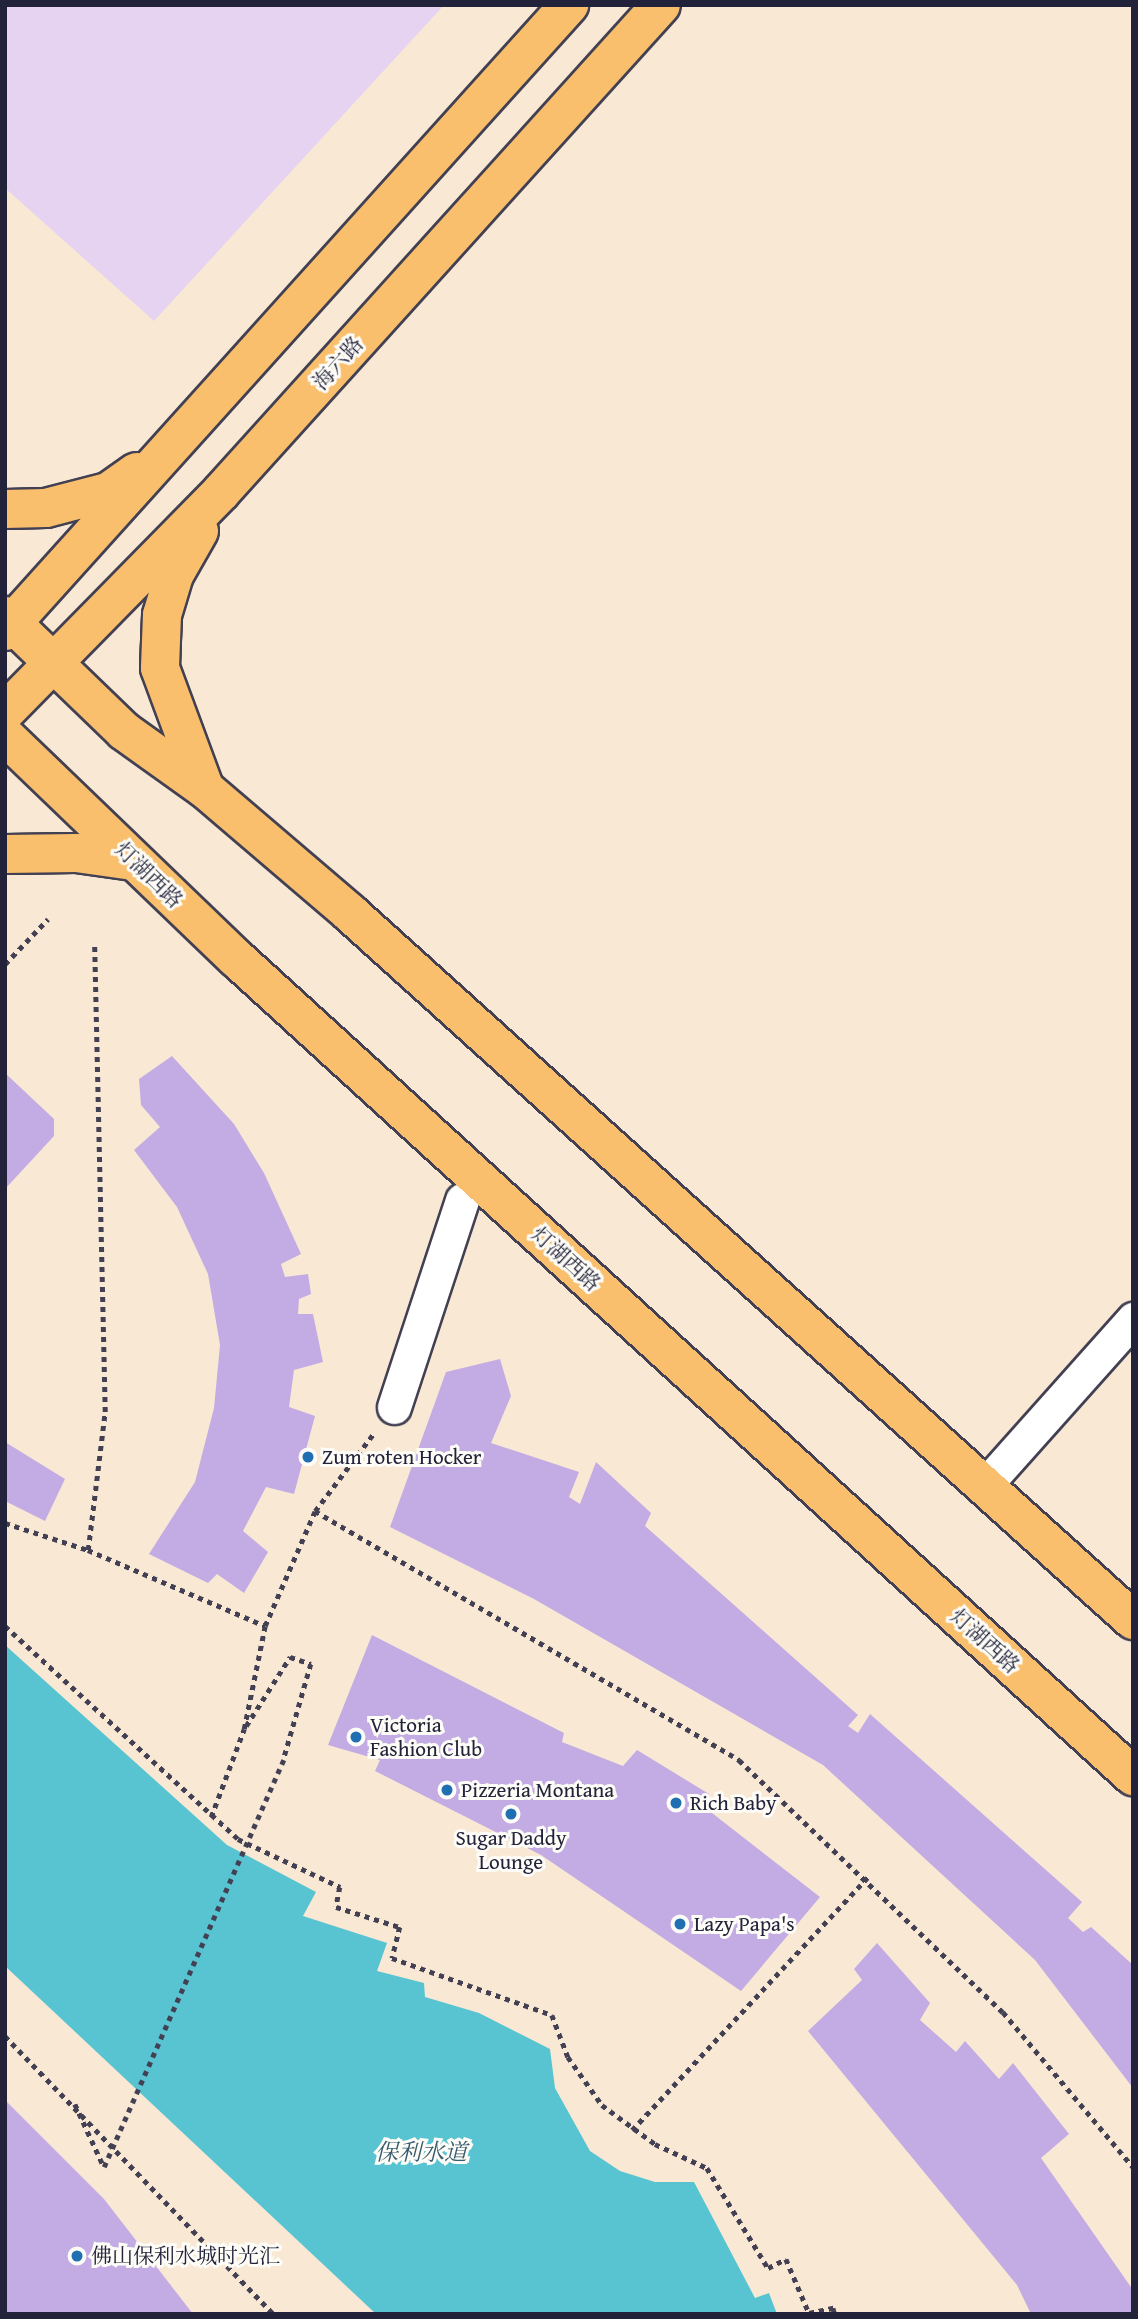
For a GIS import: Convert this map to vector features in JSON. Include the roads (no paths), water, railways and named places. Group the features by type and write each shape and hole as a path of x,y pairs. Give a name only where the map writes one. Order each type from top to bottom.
{"main road":[{"path":"569,5 176,445 8,624 52,661 124,731 205,789 987,1483 1133,1620"},
{"name":"海六路","path":"5,712 52,661 221,492 661,5"},
{"path":"5,509 46,508 108,492 176,445"},
{"path":"205,789 160,668 162,615 174,575 221,492"},
{"name":"灯湖西路","path":"5,736 134,861 1133,1776"},
{"path":"5,854 76,853 134,861"}],"street":[{"path":"394,1407 462,1200"},
{"path":"987,1483 1133,1319"}],"water":[{"name":"保利水道","path":"5,1645 227,1845 316,1892 303,1916 387,1943 377,1971 424,1983 425,1997 479,2013 550,2049 555,2088 590,2151 620,2171 655,2182 694,2182 755,2298 769,2293 777,2314 376,2314 5,1966"}],"place":[{"name":"Zum roten Hocker","path":"308,1457"},
{"name":"Victoria Fashion Club","path":"356,1737"},
{"name":"Pizzeria Montana","path":"447,1790"},
{"name":"Rich Baby","path":"676,1803"},
{"name":"Sugar Daddy Lounge","path":"511,1814"},
{"name":"Lazy Papa's","path":"680,1924"},
{"name":"佛山保利水城时光汇","path":"77,2256"}]}
